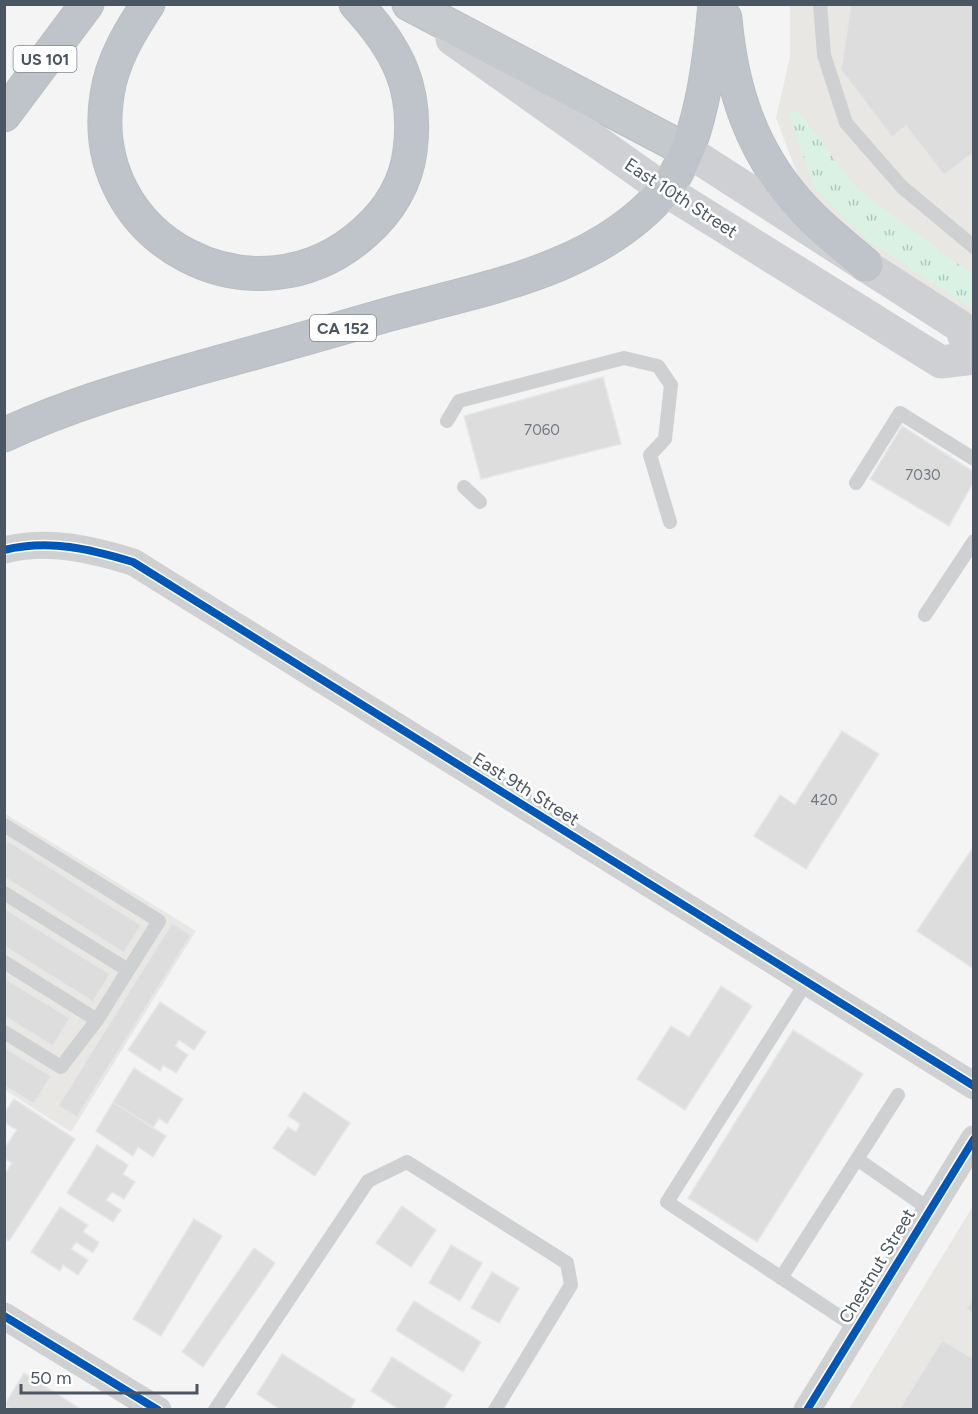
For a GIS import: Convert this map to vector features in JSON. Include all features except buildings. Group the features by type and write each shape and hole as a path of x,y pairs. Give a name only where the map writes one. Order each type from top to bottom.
{"highway":[{"name":"US 101","path":"4,115 87,4"},
{"path":"148,4 115,62 107,95 105,133 111,165 123,193 142,223 170,247 188,257 233,273 272,274 312,267 347,249 374,224 396,196 409,162 413,126 409,87 395,53 356,4"},
{"name":"East 10th Street","path":"407,4 686,150"},
{"path":"686,150 707,66 715,4"},
{"path":"723,4 727,40 748,127 770,166 798,204 866,265"},
{"name":"CA 152","path":"4,435 114,392 532,274 590,250 627,225 665,190 686,150"}],"main road":[{"name":"East 10th Street","path":"407,4 665,190 941,362 972,358 961,327 686,150"}],"street":[{"name":"East 9th Street","path":"4,550 52,544 93,550 133,562 974,1086"},
{"name":"Chestnut Street","path":"807,1410 974,1139"},
{"path":"8,1326 158,1410"}],"lane":[{"path":"820,4 824,55 846,123 902,187 974,247"},
{"path":"447,420 459,401 624,358 658,366 671,385 665,439 650,455 670,522"},
{"path":"856,483 900,413 974,459"},
{"path":"464,488 480,502"},
{"path":"925,615 974,541"},
{"path":"4,825 159,921 97,1020 61,1067 4,1032"},
{"path":"4,893 128,970"},
{"path":"4,962 97,1020"},
{"path":"807,981 667,1203 856,1328"},
{"path":"781,1278 898,1095"},
{"path":"857,1159 930,1209"},
{"path":"215,1410 368,1181 407,1162 567,1263 571,1285 495,1410"}],"shaded area":[{"path":"790,5 973,5 973,329 805,194 776,118 790,57"},
{"path":"4,813 196,931 71,1132 5,1090"},
{"path":"973,1206 973,1409 849,1409"}],"green space":[{"path":"788,111 798,111 857,189 973,275 973,309 869,241 814,187"}],"cycle path":[{"path":"4,550 38,545 70,547 133,562 974,1086"},
{"path":"807,1410 974,1139"},
{"path":"4,1316 158,1410"}]}
